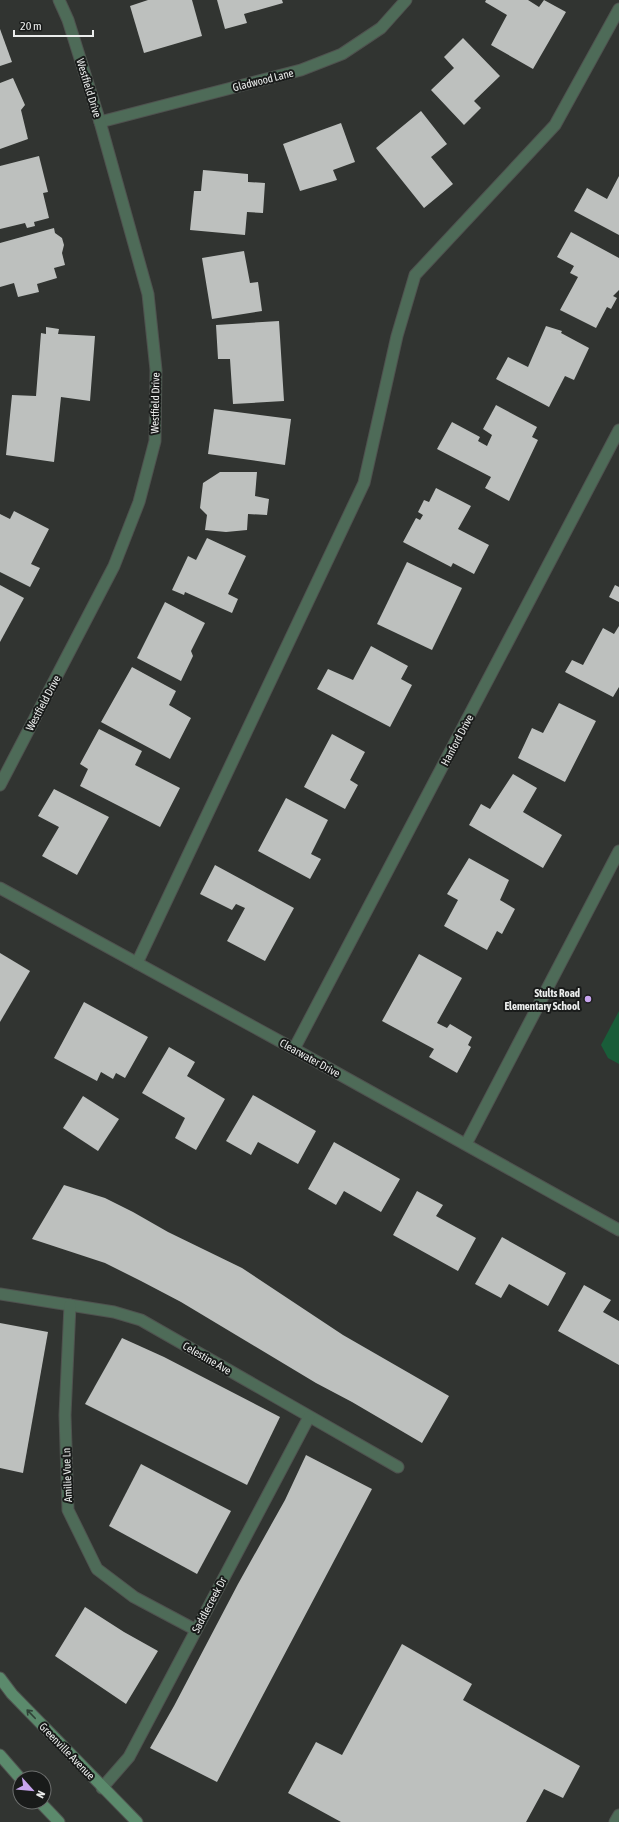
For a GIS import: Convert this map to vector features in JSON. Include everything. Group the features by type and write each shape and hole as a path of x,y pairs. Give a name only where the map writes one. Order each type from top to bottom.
{"main road":[{"name":"Greenville Avenue","path":"0,1678 12,1694 102,1788 137,1822"},
{"path":"0,1755 13,1770"},
{"path":"47,1810 58,1822"}],"street":[{"name":"Westfield Drive","path":"0,785 114,566 139,502 154,441 156,370 148,294 100,122 68,20 59,0"},
{"name":"Gladwood Lane","path":"100,122 300,70 342,54 381,28 406,0"},
{"path":"137,963 364,483 397,336 415,275 555,125 619,9"},
{"name":"Hanford Drive","path":"294,1049 619,430"},
{"path":"466,1144 619,852"},
{"name":"Clearwater Drive","path":"0,888 466,1144 619,1230"},
{"name":"Celestine Ave","path":"0,1294 114,1312 141,1320 398,1468"},
{"name":"Amilie Vue Ln","path":"70,1305 65,1415 68,1510 97,1570 134,1597 196,1630"},
{"name":"Saddlecreek Dr","path":"102,1788 129,1757 309,1417"},
{"path":"615,1822 619,1815"}],"green space":[{"path":"619,1011 619,1064 608,1058 601,1045"}],"building":[{"path":"148,0 192,0 202,36 144,53 130,6"},
{"path":"217,0 282,0 283,3 244,14 247,23 225,29"},
{"path":"486,0 528,0 539,7 544,0 566,12 533,69 491,45 507,15 485,2"},
{"path":"0,29 12,62 0,66"},
{"path":"463,38 500,76 474,101 481,108 464,125 431,90 454,68 444,57"},
{"path":"13,78 25,105 21,110 28,139 0,149 0,83"},
{"path":"421,111 447,144 431,157 453,184 424,208 376,148"},
{"path":"341,123 355,162 333,170 337,180 300,191 283,144"},
{"path":"39,156 48,192 43,193 49,218 34,222 35,226 27,228 25,223 0,229 0,166"},
{"path":"203,170 248,174 248,182 265,183 263,213 247,212 245,235 190,230 194,191 201,191"},
{"path":"619,176 619,235 574,211 587,188 607,199"},
{"path":"54,228 55,233 62,238 64,245 62,253 65,265 54,268 57,278 37,284 39,292 18,297 14,283 0,287 0,243"},
{"path":"571,232 619,258 619,290 613,296 617,298 611,309 607,307 596,328 560,310 578,277 570,273 574,266 557,257"},
{"path":"244,251 250,283 258,282 262,311 212,319 202,258"},
{"path":"279,321 284,401 233,404 230,359 218,359 216,325"},
{"path":"546,326 562,331 561,333 589,348 574,380 565,376 549,407 496,379 508,357 528,367"},
{"path":"46,327 59,329 58,334 95,336 90,401 61,397 54,462 6,455 12,395 36,396 41,333 46,334"},
{"path":"496,405 537,427 532,437 538,440 509,501 485,488 491,477 437,449 452,422 480,437 478,441 487,446 492,435 483,429"},
{"path":"214,409 291,419 285,465 208,454"},
{"path":"220,472 257,472 255,496 269,499 267,515 248,514 247,530 226,532 205,530 207,515 200,508 203,483"},
{"path":"436,488 471,506 458,529 489,545 474,574 453,563 451,567 403,542 416,518 420,520 423,515 418,512 424,500 429,502"},
{"path":"14,511 49,529 31,564 40,568 30,587 0,572 0,514 10,519"},
{"path":"207,538 246,556 228,594 238,599 232,613 185,592 184,595 172,590 188,556 196,560"},
{"path":"407,562 462,588 432,650 377,624"},
{"path":"0,585 24,598 0,642"},
{"path":"615,585 619,587 619,602 609,597"},
{"path":"165,602 205,623 191,651 193,656 181,681 137,658"},
{"path":"619,626 619,687 613,697 565,672 572,660 583,665 603,628 614,634"},
{"path":"371,646 408,666 401,679 412,685 390,727 317,689 328,669 353,680"},
{"path":"132,667 176,691 169,705 191,718 170,759 101,722"},
{"path":"559,703 596,721 565,782 518,758 532,728 543,733"},
{"path":"99,729 142,751 135,765 180,788 160,827 80,786 88,769 80,764"},
{"path":"332,734 365,752 350,780 358,785 345,809 304,787"},
{"path":"513,774 537,788 523,812 562,835 543,868 469,825 481,804 490,809"},
{"path":"54,789 109,817 77,875 42,856 59,827 38,816"},
{"path":"286,798 328,820 311,854 321,859 310,879 258,851"},
{"path":"469,858 509,880 500,900 515,909 502,934 497,931 487,950 444,926 458,900 447,894"},
{"path":"215,865 294,908 265,961 227,941 245,908 236,904 232,910 200,894"},
{"path":"0,953 30,971 0,1022"},
{"path":"419,954 462,978 437,1023 447,1028 450,1024 472,1037 468,1045 471,1047 457,1073 429,1057 434,1049 382,1021"},
{"path":"84,1002 148,1037 125,1078 116,1073 113,1079 101,1072 97,1081 54,1058"},
{"path":"169,1047 195,1062 187,1076 225,1099 196,1150 175,1138 185,1118 142,1093"},
{"path":"253,1095 316,1131 298,1164 258,1142 251,1155 226,1141"},
{"path":"83,1096 119,1119 98,1151 63,1128"},
{"path":"334,1142 400,1179 381,1212 344,1191 336,1205 308,1189"},
{"path":"64,1185 105,1198 168,1232 242,1268 343,1335 449,1396 422,1443 316,1383 181,1302 141,1281 105,1263 32,1239"},
{"path":"417,1191 443,1205 436,1216 476,1238 458,1271 393,1235"},
{"path":"502,1237 566,1273 548,1306 509,1284 501,1298 475,1284"},
{"path":"584,1285 611,1300 603,1312 619,1321 619,1365 558,1331"},
{"path":"0,1323 48,1332 23,1473 0,1468"},
{"path":"122,1338 164,1357 280,1417 247,1485 85,1404"},
{"path":"306,1455 372,1489 217,1782 150,1748 285,1500"},
{"path":"141,1464 231,1511 197,1574 109,1526"},
{"path":"85,1607 124,1632 158,1651 126,1704 55,1656"},
{"path":"402,1644 472,1684 463,1700 580,1766 563,1798 544,1789 526,1822 341,1822 288,1793 316,1742 342,1755"}],"place":[{"name":"Stults Road Elementary School","path":"588,999"}]}
